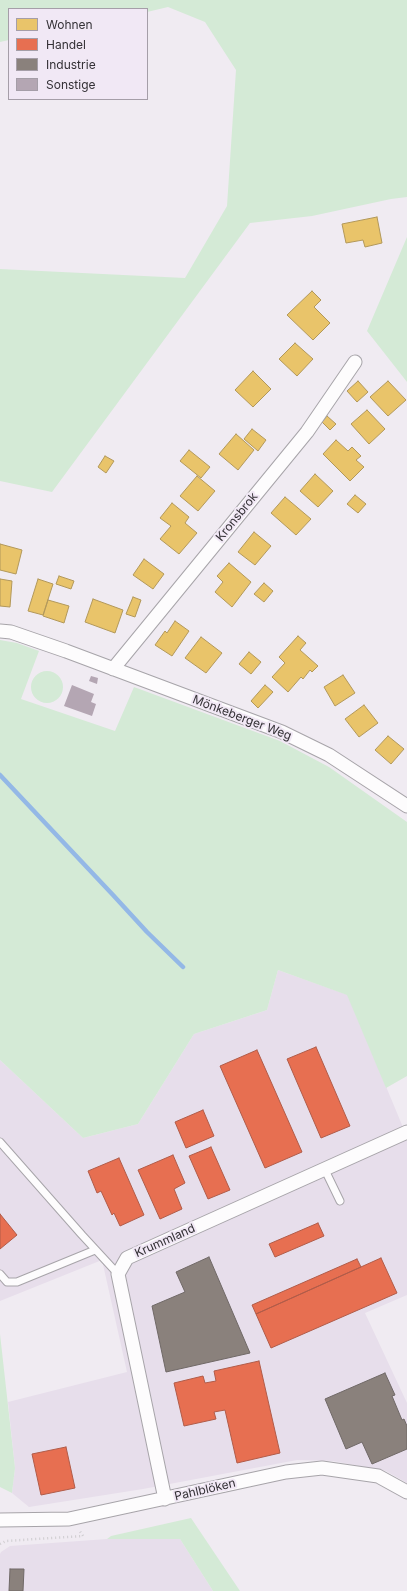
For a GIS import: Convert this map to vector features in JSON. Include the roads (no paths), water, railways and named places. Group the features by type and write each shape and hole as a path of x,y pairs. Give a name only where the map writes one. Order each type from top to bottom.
{"street":[{"name":"Kronsbrok","path":"113,668 307,432 354,362"},
{"name":"Mönkeberger Weg","path":"0,631 11,632 66,651 282,732 329,755 407,806"},
{"name":"Krummland","path":"118,1274 127,1258 407,1132"},
{"path":"118,1274 165,1499"},
{"name":"Pahlblöken","path":"0,1520 69,1519 286,1472 322,1468 378,1476 407,1492"}],"lane":[{"path":"0,1142 118,1274"},
{"path":"325,1170 340,1201"},
{"path":"0,1274 7,1282 17,1282 95,1250"}],"waterway":[{"path":"0,775 147,932 183,967"}]}
